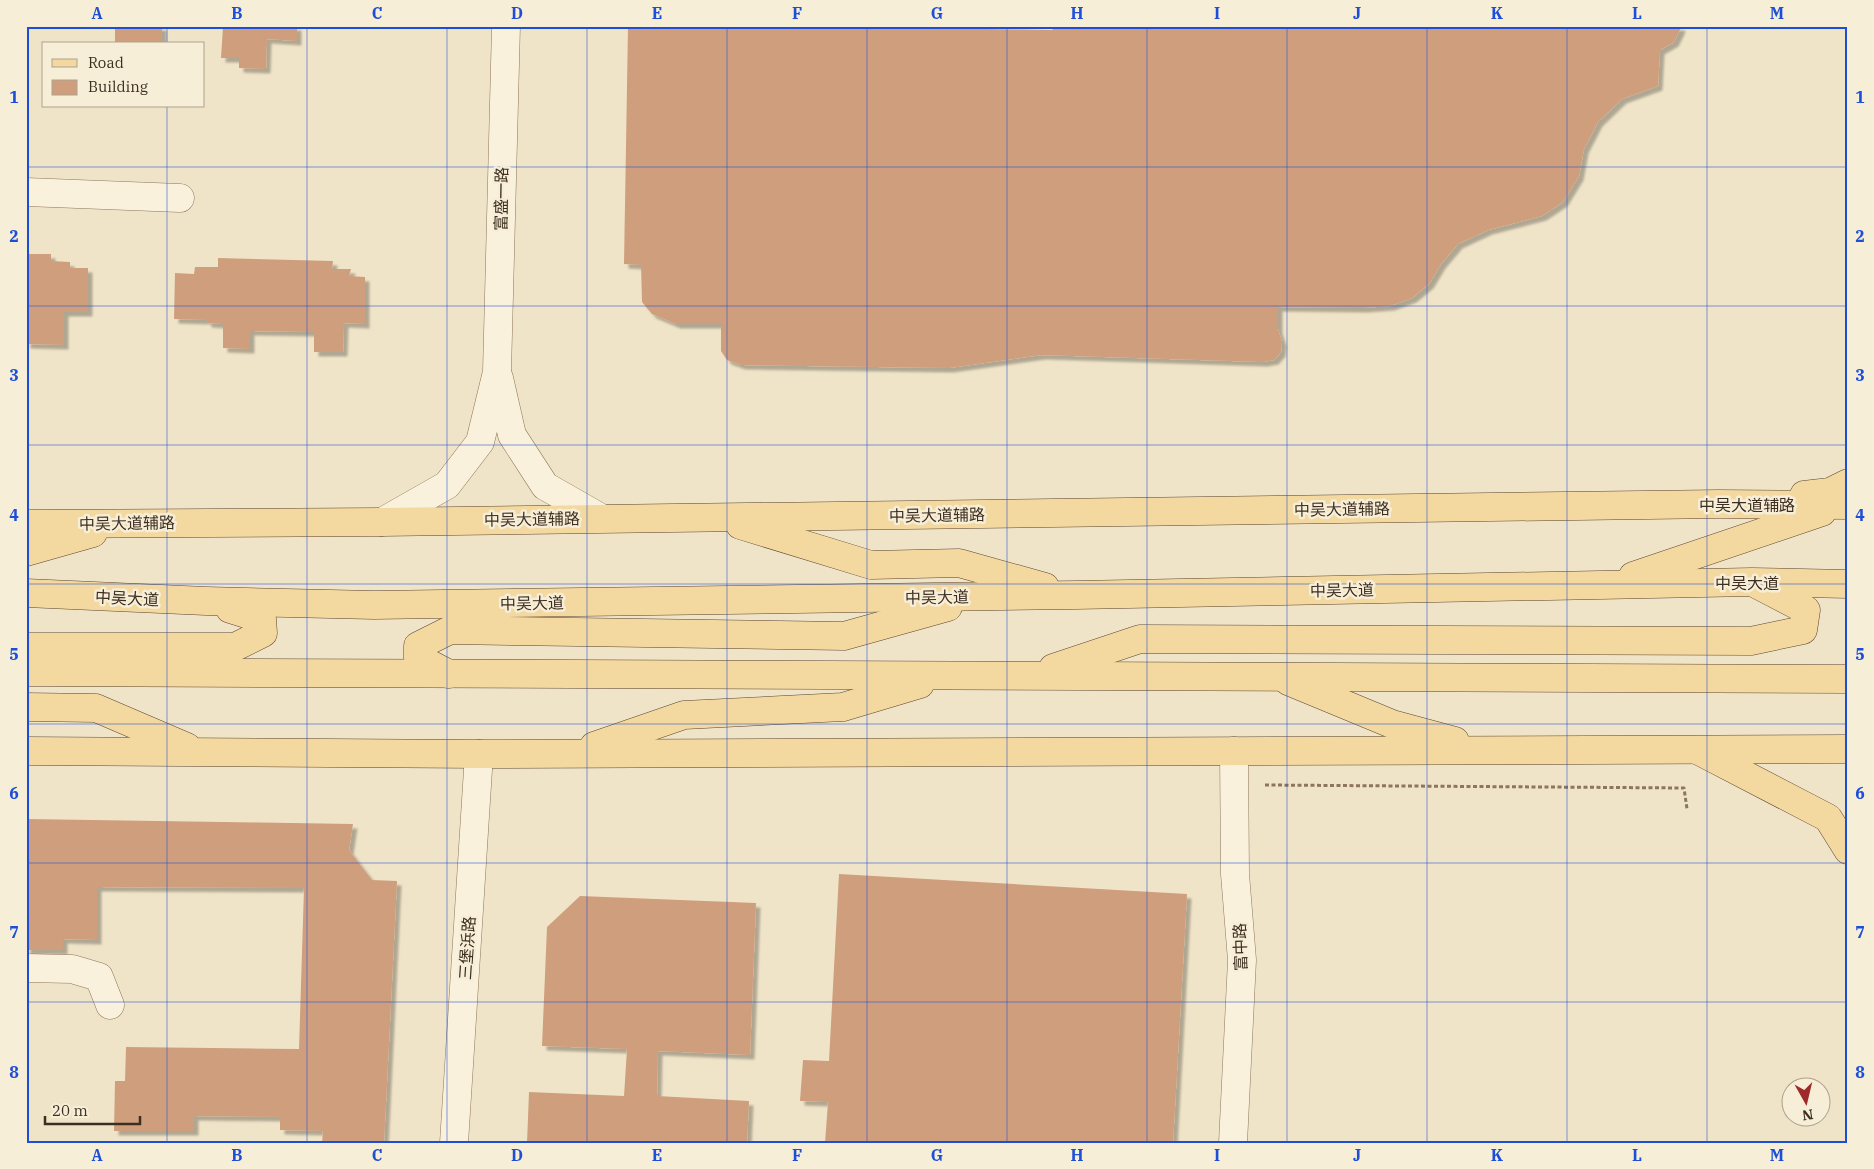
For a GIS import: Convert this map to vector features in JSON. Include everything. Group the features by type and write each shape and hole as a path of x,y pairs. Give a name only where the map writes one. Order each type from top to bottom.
{"main road":[{"name":"中吴大道辅路","path":"26,524 382,522 1719,504 1830,492 1846,498"},
{"path":"1606,585 1846,498"},
{"path":"717,518 871,565 958,563 1076,595"},
{"path":"26,552 130,523"},
{"path":"1032,675 1140,638 1751,641 1803,630 1806,610 1752,582"},
{"name":"中吴大道","path":"26,593 206,601 374,605 1076,595 1752,582 1848,584"},
{"path":"449,674 418,658 418,646 450,630 844,636 986,596"},
{"path":"26,647 235,647 263,633 262,619 206,601"},
{"path":"26,672 1848,679"},
{"path":"571,754 684,715 843,707 946,675"},
{"path":"1276,676 1392,724 1486,750"},
{"path":"26,707 96,708 199,752"},
{"path":"1695,749 1828,818 1848,850"},
{"path":"26,750 571,754 1848,749"}],"street":[{"name":"富盛一路","path":"497,372 506,26"},
{"path":"26,192 180,198"},
{"path":"497,372 512,435 545,486 601,518"},
{"path":"382,522 447,485 480,442 497,372"},
{"name":"富中路","path":"1233,1143 1242,960 1235,874 1234,751"},
{"name":"三堡浜路","path":"454,1143 479,754"},
{"path":"26,968 72,968 99,977 110,1005"}],"path":[{"path":"1264,785 1684,788 1687,809"}],"building":[{"path":"115,26 162,26 162,42 115,42"},
{"path":"223,26 297,26 297,41 267,39 266,69 239,68 239,58 221,58"},
{"path":"628,26 793,26 1052,30 1057,26 1681,26 1674,42 1660,50 1658,86 1622,99 1598,122 1584,149 1579,176 1563,202 1542,216 1488,230 1458,244 1441,264 1429,284 1412,298 1390,306 1363,308 1278,307 1278,329 1282,342 1281,352 1274,360 1263,362 1041,355 949,368 741,365 727,360 721,351 721,324 676,324 652,314 642,302 641,265 624,264"},
{"path":"26,254 51,254 51,261 70,262 70,268 88,268 88,312 64,312 64,345 26,344"},
{"path":"218,258 333,261 332,269 351,269 349,276 365,277 365,324 344,323 343,352 314,352 314,332 250,331 250,349 223,348 223,324 207,323 207,320 174,319 175,273 194,274 195,267 218,267"},
{"path":"26,819 353,824 349,850 372,880 397,881 384,1143 322,1143 323,1131 280,1130 280,1117 194,1116 194,1131 114,1131 115,1081 125,1081 126,1047 299,1049 304,888 97,887 97,940 63,939 63,950 26,950"},
{"path":"839,874 1187,894 1173,1143 825,1143 828,1102 800,1101 803,1060 829,1061"},
{"path":"580,896 756,903 750,1055 658,1051 657,1096 749,1101 747,1143 527,1143 529,1092 624,1096 627,1049 542,1046 547,927"}]}
